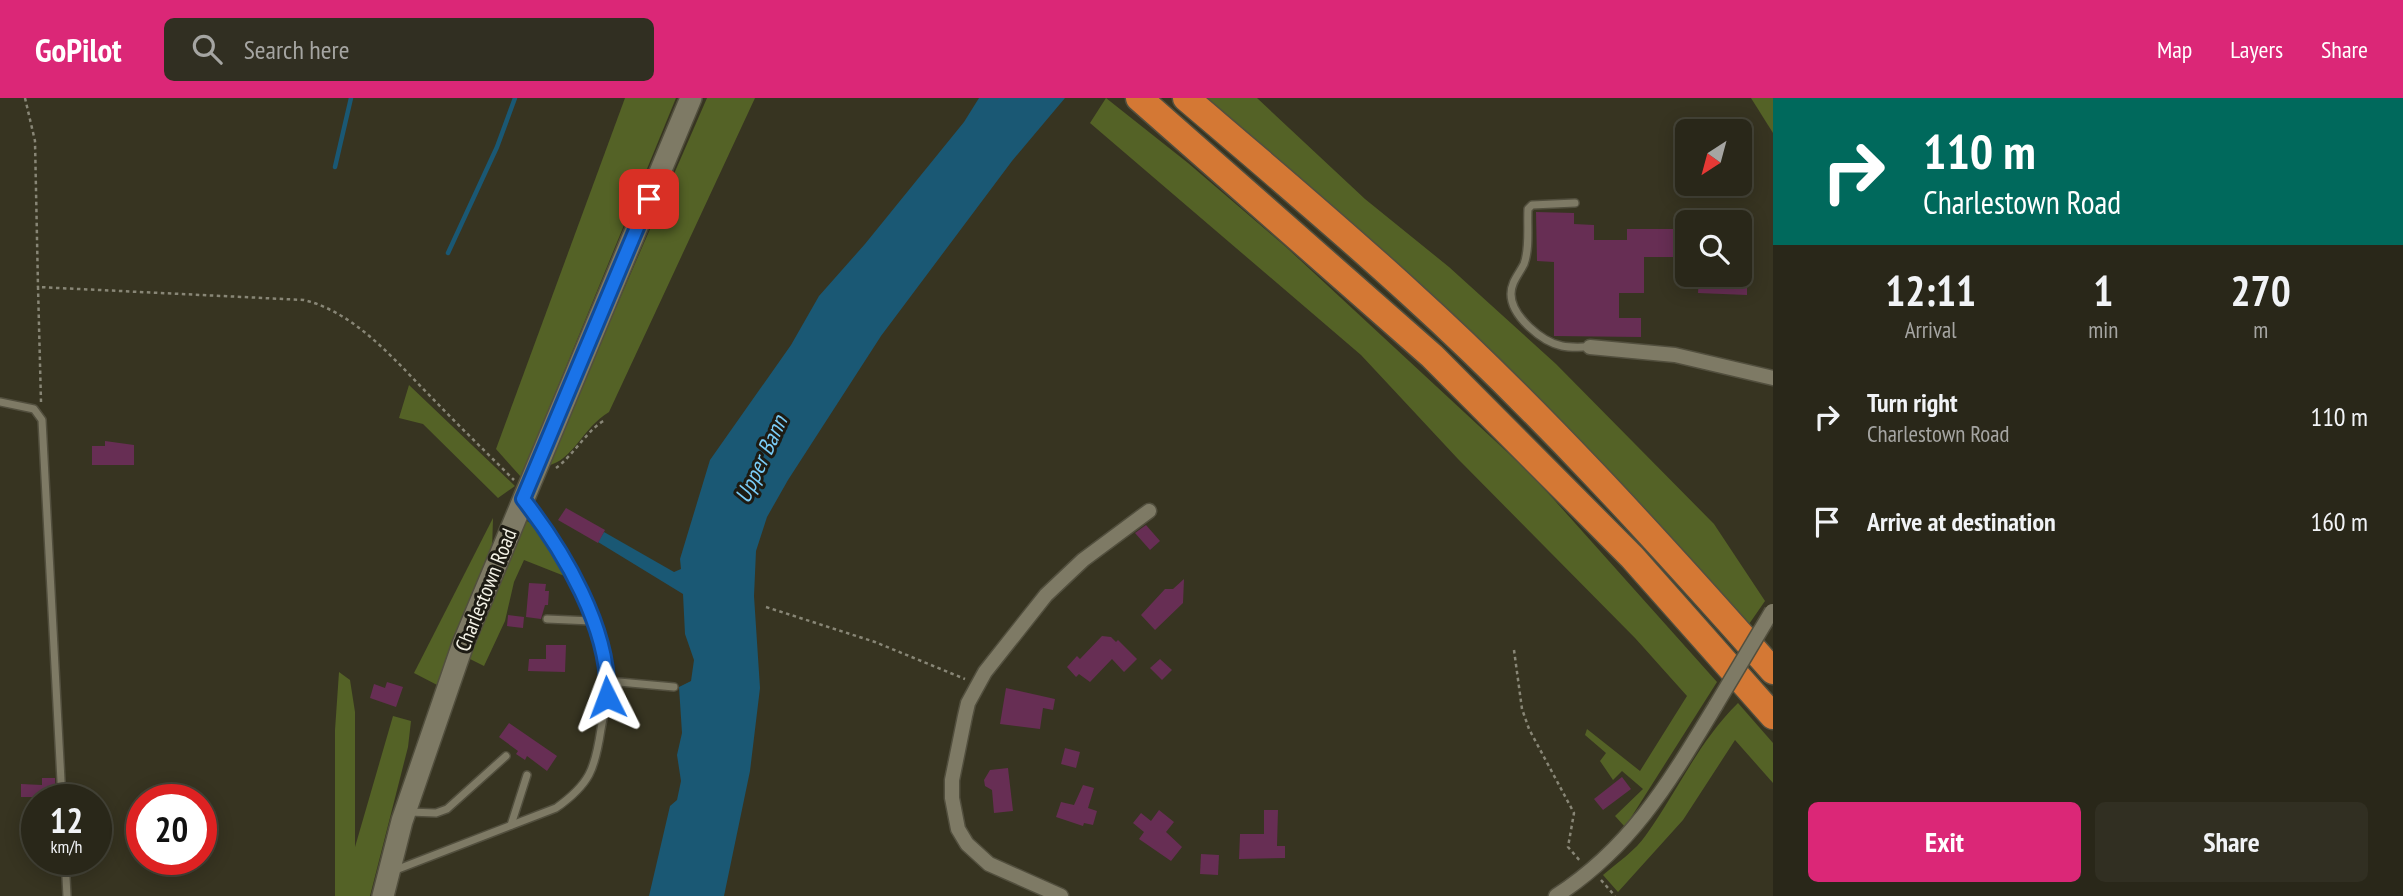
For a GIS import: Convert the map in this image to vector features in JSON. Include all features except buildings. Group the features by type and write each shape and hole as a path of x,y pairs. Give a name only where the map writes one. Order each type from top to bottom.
{"highway":[{"path":"1139,98 1432,356 1605,528 1773,716"},
{"path":"1186,98 1411,293 1509,388 1655,537 1773,671"}],"main road":[{"name":"Charlestown Road","path":"383,896 405,812 463,644 691,98"}],"street":[{"path":"1590,347 1675,355 1773,378"},
{"path":"1061,896 989,864 967,844 958,829 952,780 965,716 978,684 1061,579 1149,511"},
{"path":"1556,896 1592,871 1636,828 1716,705 1772,610"}],"lane":[{"path":"1575,203 1532,205 1528,209 1525,262 1513,282 1511,295 1515,310 1524,322 1548,341 1563,346 1590,347"},
{"path":"0,402 34,409 40,413 61,784"},
{"path":"389,872 556,808 584,786 593,769 608,681 592,621 557,545 527,490"},
{"path":"547,619 592,621"},
{"path":"608,681 674,687"},
{"path":"405,812 436,813 447,809 506,756"},
{"path":"511,825 527,775"},
{"path":"66,875 67,896"}],"path":[{"path":"24,98 35,141 42,375 40,413"},
{"path":"38,287 248,295 320,304 346,320 381,348 527,490 564,462 598,423 606,420"},
{"path":"766,607 875,642 978,684"},
{"path":"1514,650 1522,709 1529,729 1574,813 1568,847 1615,896"}],"green space":[{"path":"625,98 676,98 521,477 496,449"},
{"path":"707,98 755,98 609,412 592,426 564,457 547,466"},
{"path":"1106,98 1188,163 1286,247 1532,475 1717,682 1625,827 1615,816 1643,789 1622,771 1613,780 1600,761 1606,753 1585,735 1587,729 1640,771 1687,696 1635,638 1458,459 1361,355 1090,123"},
{"path":"1207,98 1257,98 1365,199 1449,267 1556,364 1714,524 1765,601 1747,627 1471,338"},
{"path":"1751,98 1773,98 1773,133"},
{"path":"409,385 515,486 498,498 423,424 399,418"},
{"path":"493,518 492,550 441,687 414,673"},
{"path":"525,520 540,528 567,577 524,560 514,582 505,621 484,666 468,658"},
{"path":"339,672 350,680 355,712 355,847 393,716 411,721 408,747 370,896 335,896 335,730"},
{"path":"1738,703 1773,743 1773,783 1735,740 1683,820 1618,892 1603,875 1642,841 1711,734"}],"water":[{"name":"Upper Bann","path":"979,98 1065,98 1012,161 881,336 767,517 756,551 754,596 760,688 750,771 724,896 649,896 670,806 677,800 681,781 677,755 682,733 679,687 691,681 694,660 685,634 683,594 598,542 604,532 674,572 681,569 680,559 710,460 791,345 819,296 964,122"}],"waterway":[{"path":"335,167 351,98"},
{"path":"448,253 497,147 515,98"}],"route":[{"path":"607,697 608,681 604,658 581,594 551,535 523,499 649,199"}]}
